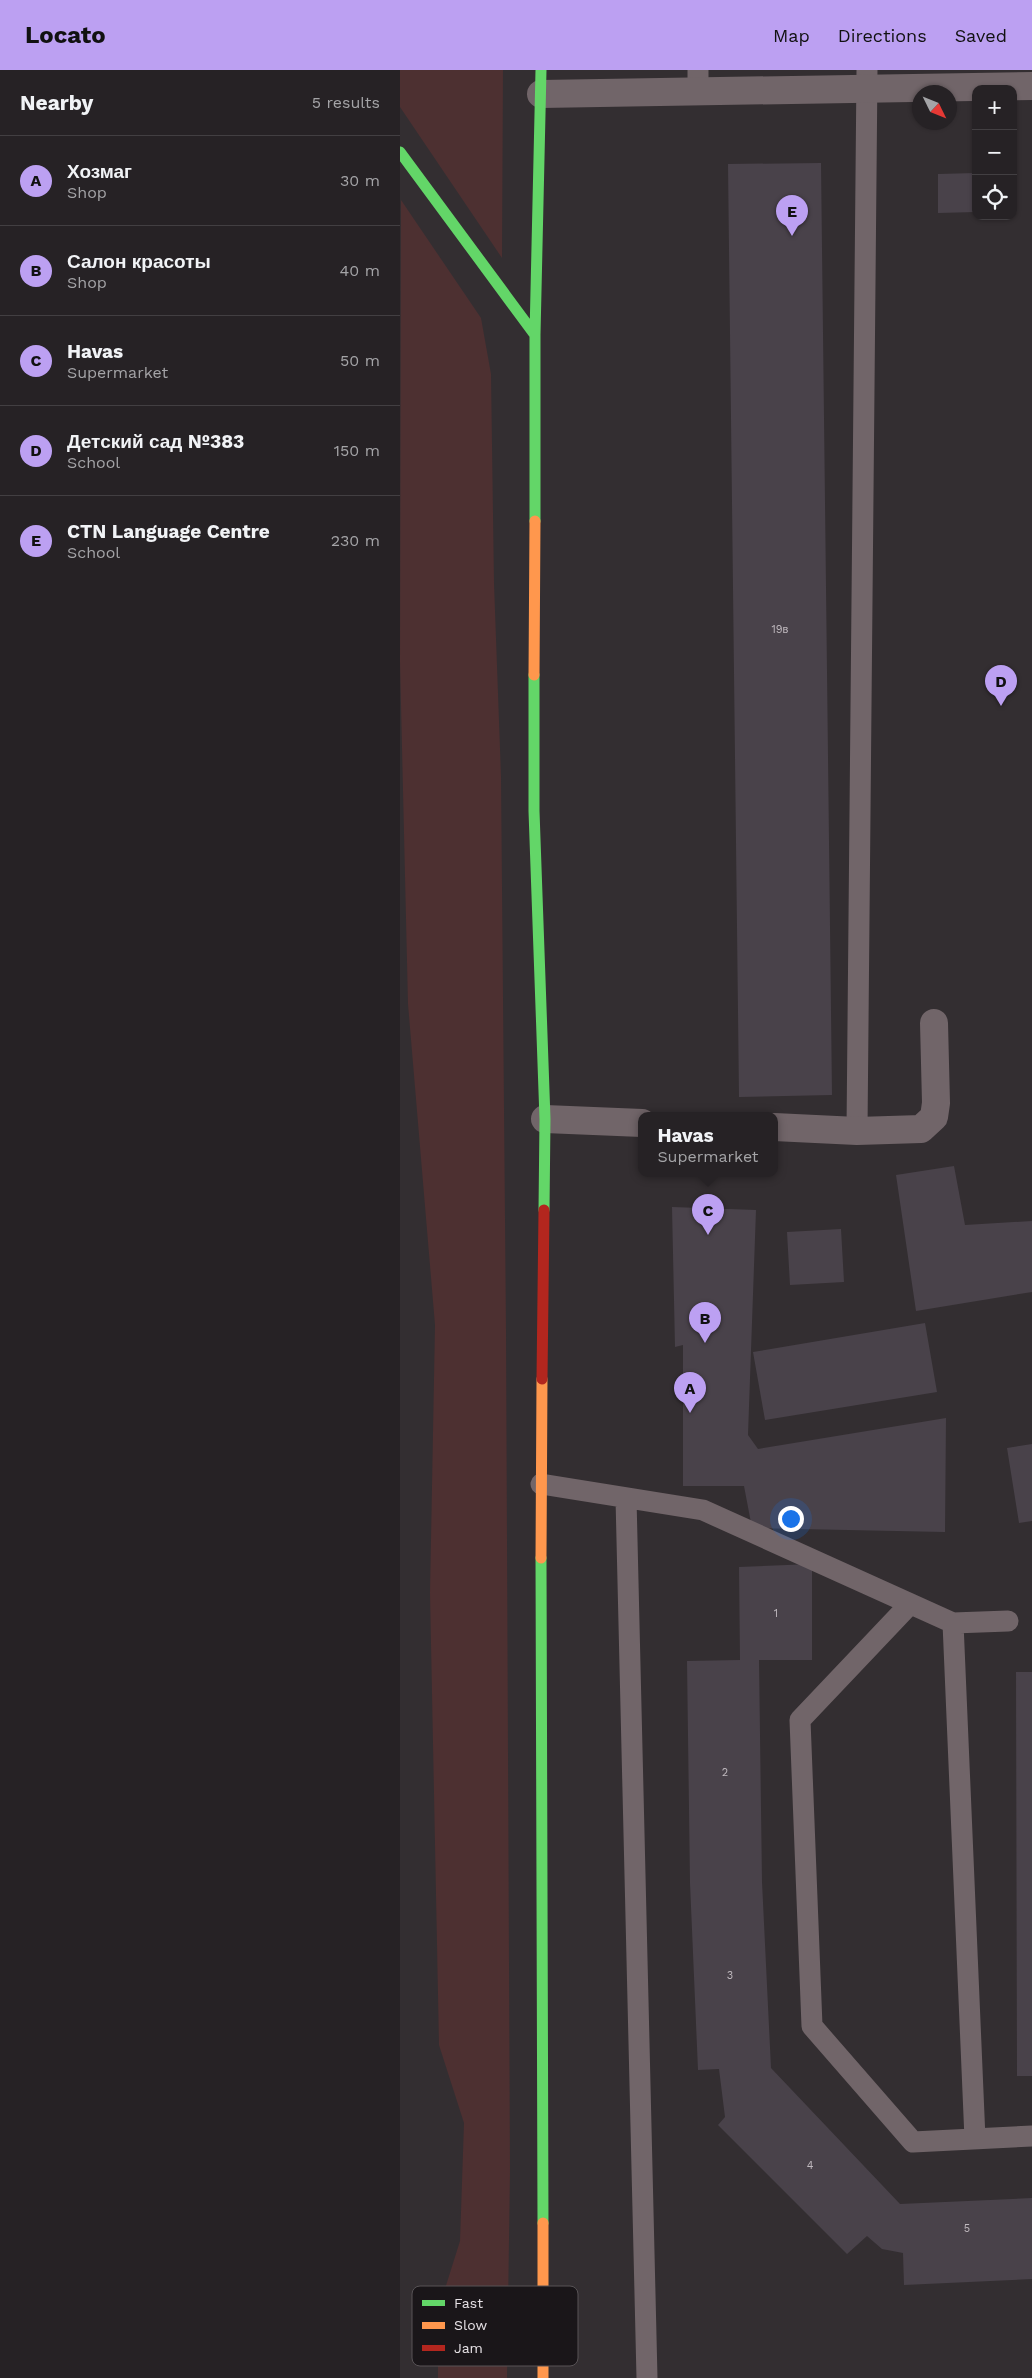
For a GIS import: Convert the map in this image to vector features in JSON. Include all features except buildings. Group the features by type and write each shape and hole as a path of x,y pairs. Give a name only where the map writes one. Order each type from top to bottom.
{"main road":[{"path":"541,82 535,335 534,811 545,1119 541,1484 543,2286"},
{"path":"400,152 535,335"}],"street":[{"path":"541,82 967,79 1032,86"},
{"path":"778,1128 857,1131 921,1129 934,1117 936,1093 934,1023"},
{"path":"545,1119 638,1122"}],"lane":[{"path":"857,1131 867,80"},
{"path":"541,1484 703,1510 953,1623 1008,1621"},
{"path":"626,1498 647,2378"},
{"path":"910,1604 800,1720 812,2026 913,2142 1032,2136"},
{"path":"953,1623 975,2139"}],"shaded area":[{"path":"400,70 503,70 502,258 400,107"},
{"path":"401,200 481,318 491,374 494,583 501,776 506,1329 510,2171 508,2286 446,2286 460,2241 464,2123 439,2045 430,1593 435,1325 408,1004 400,662"},
{"path":"438,2366 507,2366 507,2378 438,2378"}],"traffic: fast":[{"path":"535,521 535,335 541,70"},
{"path":"400,152 535,335"},
{"path":"534,675 534,811 545,1119 544,1210"},
{"path":"541,1558 543,2223"}],"traffic: slow":[{"path":"534,675 535,521"},
{"path":"541,1558 542,1379"},
{"path":"543,2223 543,2286"},
{"path":"543,2366 543,2378"}],"traffic: jam":[{"path":"542,1379 544,1210"}],"place":[{"name":"CTN Language Centre","path":"792,236"},
{"name":"Детский сад №383","path":"1001,706"},
{"name":"Havas","path":"708,1235"},
{"name":"Салон красоты","path":"705,1343"},
{"name":"Хозмаг","path":"690,1413"}]}
